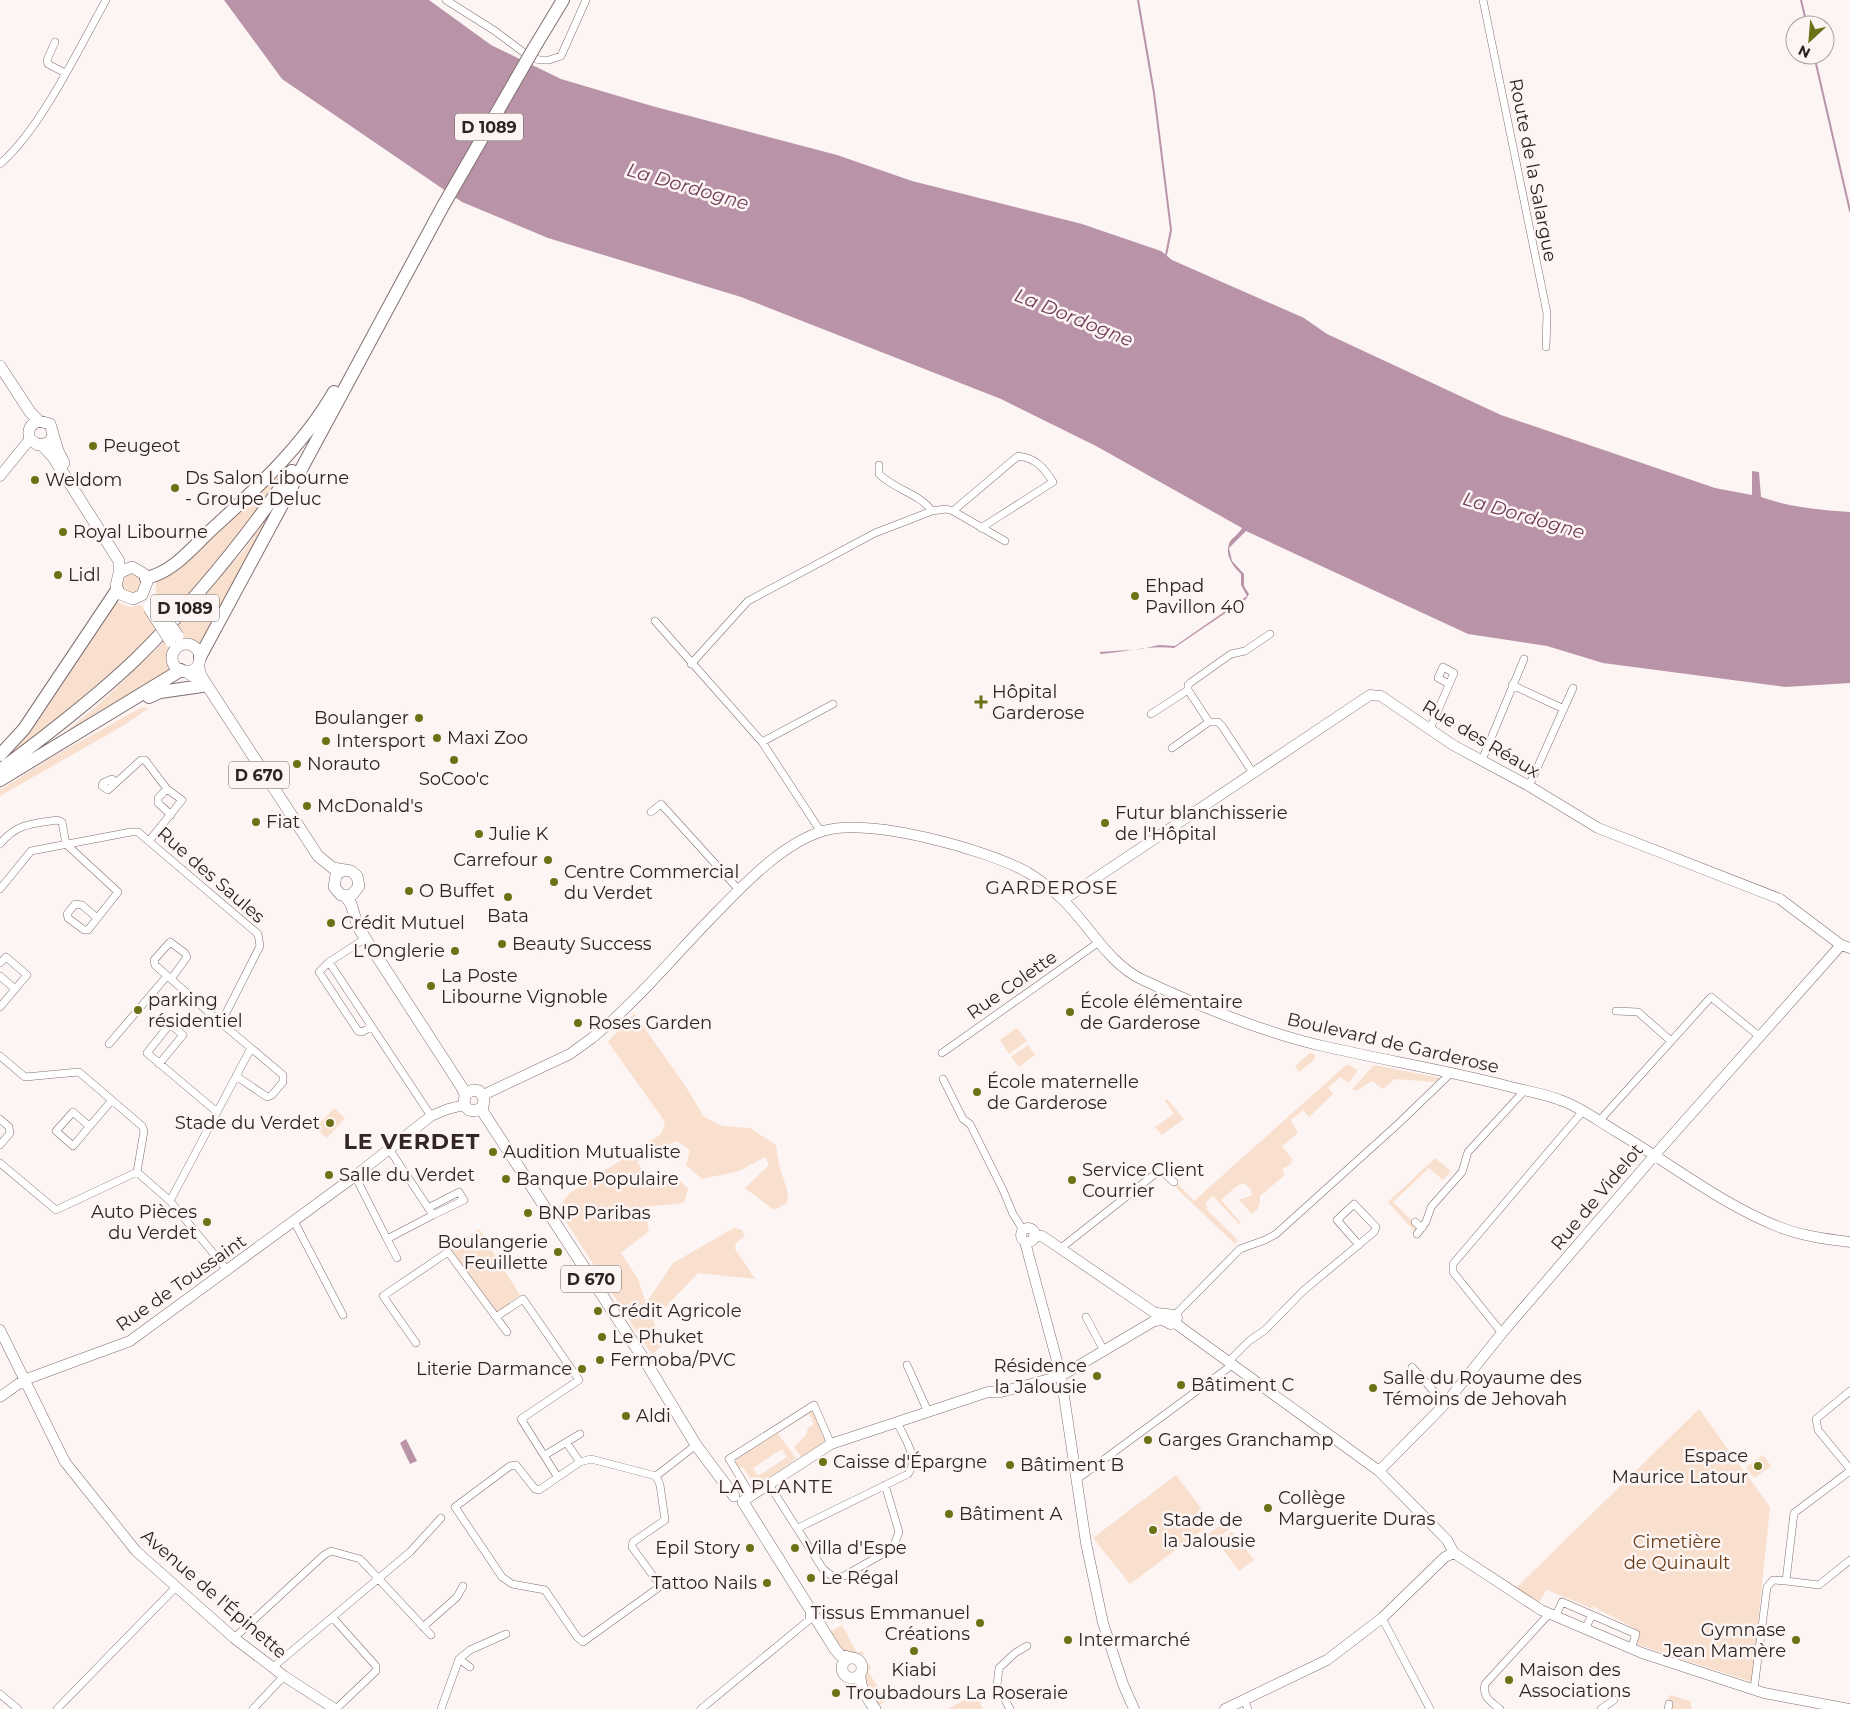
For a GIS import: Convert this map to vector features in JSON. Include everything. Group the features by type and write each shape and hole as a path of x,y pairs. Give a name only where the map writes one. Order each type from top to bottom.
{"highway":[{"name":"D 1089","path":"0,770 72,716 136,659 191,601 237,547 332,411 529,50 563,0"},
{"path":"147,582 168,570 259,486 298,442 333,396 371,329 399,288"},
{"path":"199,661 332,411"},
{"path":"0,755 24,729 117,590"},
{"path":"0,780 183,671"},
{"path":"115,712 160,692 202,686"}],"main road":[{"path":"0,366 30,412 35,444 42,445 49,442 53,436"},
{"path":"0,376 33,429"},
{"path":"33,429 50,424 62,460 132,568"},
{"path":"42,445 53,457 119,561 119,573 116,581 117,590 124,597 138,598 152,605"},
{"path":"119,573 132,568 141,570 147,582 152,605 177,643 196,648 199,661 192,670 183,671 173,661 177,643"},
{"path":"138,598 147,582"},
{"name":"D 670","path":"199,661 201,676 318,856 334,868 338,875"},
{"name":"D 670","path":"183,671 196,678 202,686 316,862 338,875"},
{"path":"350,894 336,890 338,875 351,871 357,876 360,883 350,894 358,927 471,1096 484,1104 481,1109 472,1111 471,1096 360,918 350,894"},
{"name":"D 670","path":"481,1109 653,1372 696,1445 742,1499 810,1614 840,1655 848,1662"},
{"path":"867,1709 857,1693 856,1676 860,1663 848,1662 844,1673 856,1676 874,1709"}],"street":[{"path":"0,164 17,149 65,73 106,0"},
{"path":"446,0 529,50 539,60 549,60 561,56 586,0"},
{"name":"Route de la Salargue","path":"1483,0 1547,313 1546,347"},
{"path":"55,42 47,60 48,64 65,73"},
{"path":"0,476 33,429"},
{"path":"954,511 1018,456 1031,459 1044,468 1053,482 981,528"},
{"path":"879,465 879,474 885,480 926,503 932,511"},
{"path":"691,664 748,601 875,533 932,511 946,509 954,511 1006,541"},
{"path":"655,621 691,664 762,742 821,832"},
{"path":"1151,714 1188,690 1190,683 1231,654 1245,651 1270,634"},
{"path":"1482,760 1524,659"},
{"path":"1430,729 1449,684"},
{"path":"1512,684 1564,709"},
{"path":"1529,786 1573,688"},
{"path":"1188,690 1209,722"},
{"name":"Rue des Réaux","path":"1063,900 1370,695 1381,696 1453,745 1529,786 1598,828 1780,899 1846,947"},
{"path":"762,742 833,704"},
{"path":"1172,748 1209,722 1218,722 1253,773"},
{"path":"116,782 141,760 145,760 167,789 182,800 149,841"},
{"path":"167,789 158,798 158,804 171,815"},
{"path":"652,812 661,804 739,890"},
{"path":"0,844 17,827 57,820 62,822 66,844 118,892 97,918"},
{"name":"Boulevard de Garderose","path":"471,1096 558,1060 585,1044 614,1018 739,890 773,859 821,832 845,828 876,828 943,843 1021,869 1063,900 1112,956 1136,976 1250,1023 1326,1047 1452,1072 1562,1100 1600,1120 1656,1154 1712,1192 1758,1218 1801,1234 1850,1242"},
{"name":"Rue des Saules","path":"0,889 31,851 138,832 258,934 260,946 221,1023"},
{"path":"366,938 329,962 319,972 358,1031 362,1032 371,1027"},
{"path":"109,1044 169,977 188,958 186,953 170,942 153,962 169,977 221,1023 283,1075 283,1082 272,1095 267,1097 236,1076"},
{"name":"Rue Colette","path":"942,1053 1099,942"},
{"name":"Rue de Videlot","path":"1379,1471 1445,1404 1502,1333 1759,1036 1846,947"},
{"path":"0,963 6,957 27,975 0,1007"},
{"path":"329,962 431,1116"},
{"path":"0,976 15,989"},
{"path":"1600,1120 1712,997 1759,1036"},
{"path":"1616,1011 1638,1012 1671,1041"},
{"path":"159,1064 182,1035 170,1024 146,1053 159,1064 216,1112"},
{"path":"170,1201 251,1048"},
{"path":"0,1056 25,1077 79,1072 142,1126 144,1131 137,1172"},
{"path":"1175,1319 1240,1249 1276,1234 1398,1124 1452,1072"},
{"path":"943,1079 963,1119 970,1124 1009,1206 1023,1230 1021,1236 1030,1239 1042,1236 1154,1317 1175,1319 1230,1364 1379,1471 1447,1540 1454,1553 1466,1559 1519,1598 1552,1615 1631,1649 1754,1690 1849,1709"},
{"path":"1415,1222 1419,1231 1426,1222 1431,1207 1462,1172 1468,1152 1525,1090"},
{"name":"Rue de Toussaint","path":"0,1397 24,1380 130,1341 228,1271 355,1176 431,1116 471,1096"},
{"path":"89,1126 73,1112 56,1131 73,1146 112,1100"},
{"path":"1502,1333 1453,1272 1453,1264 1583,1111"},
{"path":"0,1119 9,1127 10,1133 0,1145"},
{"path":"389,1149 434,1215"},
{"path":"0,1163 56,1210 61,1210 137,1172"},
{"path":"1060,1248 1160,1170 1174,1182"},
{"path":"137,1172 170,1201 228,1271"},
{"path":"355,1176 397,1258"},
{"path":"387,1240 464,1200 459,1192 428,1208"},
{"path":"1076,1480 1230,1364 1249,1340 1265,1330 1303,1291 1359,1245 1374,1232 1376,1228 1354,1204 1337,1220 1359,1245"},
{"path":"294,1221 343,1315"},
{"path":"1030,1239 1061,1376 1090,1567 1102,1623 1123,1684 1134,1709"},
{"path":"416,1343 383,1296 448,1252 507,1332"},
{"path":"496,1317 523,1299 579,1380 520,1420 545,1455 557,1476"},
{"path":"1086,1317 1104,1351"},
{"path":"831,1444 814,1405 729,1459 742,1499 831,1444 988,1392 1001,1392 1061,1376 1104,1351 1154,1317"},
{"name":"Avenue de l'Épinette","path":"0,1330 65,1462 136,1551 234,1638 284,1676 336,1709"},
{"path":"907,1365 928,1412"},
{"path":"1412,1367 1445,1404"},
{"path":"1786,1581 1794,1513 1850,1470 1818,1430 1816,1420 1850,1391"},
{"path":"798,1528 908,1474 913,1468 914,1460 897,1422"},
{"path":"545,1455 580,1434"},
{"path":"566,1442 580,1462"},
{"path":"656,1476 696,1445"},
{"path":"591,1459 656,1476 660,1485 665,1520 633,1542 632,1547 659,1584 658,1588 583,1642 545,1590 512,1584 502,1577 455,1507 510,1466 516,1465 535,1489 539,1490 580,1462 591,1459"},
{"path":"768,1483 824,1569 832,1576 844,1576 893,1548 898,1539 899,1532 885,1485"},
{"path":"273,1667 380,1579 410,1552 441,1518"},
{"path":"234,1638 324,1555 331,1551 360,1560 431,1635"},
{"path":"1225,1709 1246,1704 1327,1660 1382,1618 1445,1557 1454,1553"},
{"path":"1754,1690 1767,1587 1774,1580 1819,1585 1850,1560"},
{"path":"423,1627 457,1597 463,1586"},
{"path":"57,1709 176,1587"},
{"path":"1500,1709 1486,1697 1484,1691 1485,1684 1552,1615 1562,1602 1636,1634 1631,1649"},
{"path":"701,1709 810,1614"},
{"path":"1585,1630 1592,1615"},
{"path":"332,1618 376,1666 376,1671 336,1709"},
{"path":"1382,1618 1430,1709"},
{"path":"441,1709 459,1659 470,1650 506,1634"},
{"path":"1010,1709 998,1685 999,1668 1015,1653 1027,1646"},
{"path":"459,1659 470,1667"},
{"path":"253,1709 284,1676"},
{"path":"0,1694 18,1709"},
{"path":"1601,1709 1614,1700"}],"green space":[{"path":"304,442 246,526 171,616 156,597 156,578"},
{"path":"284,493 202,648 183,637 177,627 244,550"},
{"path":"131,573 140,577 143,586 135,594 123,591 121,582 122,577"},
{"path":"111,600 130,607 140,605 145,608 157,630 142,646 9,759 6,755"},
{"path":"164,642 170,649 167,659 170,671 56,740 100,703"},
{"path":"142,707 149,708 126,724 0,796 0,790 56,755"},
{"path":"634,1013 686,1087 704,1117 722,1126 750,1128 776,1145 779,1165 788,1193 787,1203 774,1210 745,1188 769,1165 765,1157 739,1171 702,1179 686,1165 690,1150 676,1141 637,1162 652,1182 673,1173 688,1189 684,1203 644,1207 649,1231 621,1253 638,1279 646,1303 673,1263 734,1228 742,1230 745,1236 736,1243 735,1249 755,1279 698,1273 653,1320 662,1345 652,1355 557,1208 570,1193 661,1134 665,1122 608,1042"},
{"path":"1017,1028 1027,1041 1009,1054 1000,1040"},
{"path":"1028,1045 1035,1055 1019,1067 1011,1057"},
{"path":"1310,1053 1315,1055 1315,1059 1299,1072 1295,1066"},
{"path":"1347,1064 1358,1070 1349,1083 1340,1077 1328,1088 1333,1094 1309,1117 1303,1110 1291,1120 1298,1133 1282,1146 1292,1159 1291,1164 1282,1169 1285,1175 1260,1196 1259,1206 1252,1214 1239,1200 1252,1195 1251,1189 1243,1183 1221,1200 1241,1223 1239,1224 1213,1196 1205,1203 1208,1207 1206,1209 1238,1240 1235,1244 1175,1187 1178,1184 1194,1201"},
{"path":"1374,1065 1440,1078 1435,1082 1395,1079 1383,1089 1372,1081 1356,1091 1352,1089"},
{"path":"1167,1099 1184,1119 1162,1135 1155,1127 1174,1114 1165,1101"},
{"name":"Stade du Verdet","path":"334,1108 345,1118 327,1138 315,1128"},
{"path":"1435,1158 1451,1171 1443,1180 1429,1168 1393,1202 1416,1225 1417,1229 1415,1232 1388,1202"},
{"path":"479,1229 520,1295 497,1312 451,1249"},
{"name":"Cimetière de Quinault","path":"1699,1409 1770,1507 1752,1682 1636,1644 1639,1634 1634,1628 1592,1606 1593,1609 1547,1590 1548,1587 1539,1603 1515,1589"},
{"path":"811,1410 814,1411 826,1438 825,1442 802,1458 794,1447 806,1435 808,1428 814,1424 809,1414 778,1433 796,1459 754,1488 751,1485 754,1483 743,1468 737,1467 735,1457","holes":["782,1449 787,1457 758,1476 753,1468"]},
{"name":"Espace Maurice Latour","path":"1763,1455 1771,1466 1754,1478 1746,1467"},
{"name":"Stade de la Jalousie","path":"1176,1475 1212,1523 1130,1584 1093,1538"},
{"path":"1225,1522 1230,1529 1213,1541 1208,1534"},
{"path":"1232,1531 1254,1560 1239,1571 1217,1542"},
{"path":"842,1625 857,1653 862,1651 864,1655 843,1652 830,1632"},
{"path":"869,1663 871,1668 868,1671 886,1701 879,1705 863,1681"},
{"path":"975,1694 983,1709 948,1709"},
{"path":"1670,1695 1690,1701 1692,1709 1670,1709 1672,1702 1667,1700"}],"water":[{"name":"La Dordogne","path":"224,0 429,0 491,45 561,79 652,106 837,155 912,181 1082,224 1161,251 1172,260 1304,318 1327,334 1501,415 1715,488 1752,495 1752,471 1759,472 1761,497 1794,506 1850,512 1850,683 1785,687 1603,663 1547,646 1468,634 1246,531 1229,548 1232,561 1244,574 1244,586 1249,594 1246,599 1174,648 1145,648 1159,645 1175,646 1247,596 1241,585 1241,574 1233,564 1228,553 1230,542 1242,528 1096,446 1001,399 741,297 548,238 462,202 282,79"},
{"path":"1134,650 1109,653 1100,654 1100,652"},
{"path":"406,1439 417,1461 410,1464 400,1443"}],"waterway":[{"path":"1138,0 1154,93 1171,230 1166,255"},
{"path":"1801,0 1805,15"},
{"path":"1816,65 1850,211"}],"place":[{"name":"Peugeot","path":"93,446"},
{"name":"Weldom","path":"35,480"},
{"name":"Ds Salon Libourne - Groupe Deluc","path":"175,488"},
{"name":"Royal Libourne","path":"63,532"},
{"name":"Lidl","path":"58,575"},
{"name":"Ehpad Pavillon 40","path":"1135,596"},
{"name":"Hôpital Garderose","path":"981,702"},
{"name":"Boulanger","path":"419,718"},
{"name":"Maxi Zoo","path":"437,738"},
{"name":"Intersport","path":"326,741"},
{"name":"SoCoo'c","path":"454,760"},
{"name":"Norauto","path":"297,764"},
{"name":"McDonald's","path":"307,806"},
{"name":"Fiat","path":"256,822"},
{"name":"Futur blanchisserie de l'Hôpital","path":"1105,823"},
{"name":"Julie K","path":"479,834"},
{"name":"Carrefour","path":"548,860"},
{"name":"Centre Commercial du Verdet","path":"554,882"},
{"name":"O Buffet","path":"409,891"},
{"name":"Bata","path":"508,897"},
{"name":"Crédit Mutuel","path":"331,923"},
{"name":"Beauty Success","path":"502,944"},
{"name":"L'Onglerie","path":"455,951"},
{"name":"La Poste Libourne Vignoble","path":"431,986"},
{"name":"parking résidentiel","path":"138,1010"},
{"name":"École élémentaire de Garderose","path":"1070,1012"},
{"name":"Roses Garden","path":"578,1023"},
{"name":"École maternelle de Garderose","path":"977,1092"},
{"name":"Stade du Verdet","path":"330,1123"},
{"name":"Audition Mutualiste","path":"493,1152"},
{"name":"Salle du Verdet","path":"329,1175"},
{"name":"Banque Populaire","path":"506,1179"},
{"name":"Service Client Courrier","path":"1072,1180"},
{"name":"BNP Paribas","path":"528,1213"},
{"name":"Auto Pièces du Verdet","path":"207,1222"},
{"name":"Boulangerie Feuillette","path":"558,1252"},
{"name":"Crédit Agricole","path":"598,1311"},
{"name":"Le Phuket","path":"602,1337"},
{"name":"Fermoba/PVC","path":"600,1360"},
{"name":"Literie Darmance","path":"582,1369"},
{"name":"Résidence la Jalousie","path":"1097,1376"},
{"name":"Bâtiment C","path":"1181,1385"},
{"name":"Salle du Royaume des Témoins de Jehovah","path":"1373,1388"},
{"name":"Aldi","path":"626,1416"},
{"name":"Garges Granchamp","path":"1148,1440"},
{"name":"Caisse d'Épargne","path":"823,1462"},
{"name":"Bâtiment B","path":"1010,1465"},
{"name":"Espace Maurice Latour","path":"1758,1466"},
{"name":"Collège Marguerite Duras","path":"1268,1508"},
{"name":"Bâtiment A","path":"949,1514"},
{"name":"Stade de la Jalousie","path":"1153,1530"},
{"name":"Epil Story","path":"750,1548"},
{"name":"Villa d'Espe","path":"795,1548"},
{"name":"Le Régal","path":"811,1578"},
{"name":"Tattoo Nails","path":"767,1583"},
{"name":"Tissus Emmanuel Créations","path":"980,1623"},
{"name":"Intermarché","path":"1068,1640"},
{"name":"Gymnase Jean Mamère","path":"1796,1640"},
{"name":"Kiabi","path":"914,1651"},
{"name":"Maison des Associations","path":"1509,1680"},
{"name":"Troubadours La Roseraie","path":"836,1693"}],"district":[{"name":"GARDEROSE","path":"1052,887"},
{"name":"LE VERDET","path":"412,1141"},
{"name":"LA PLANTE","path":"776,1486"}]}
